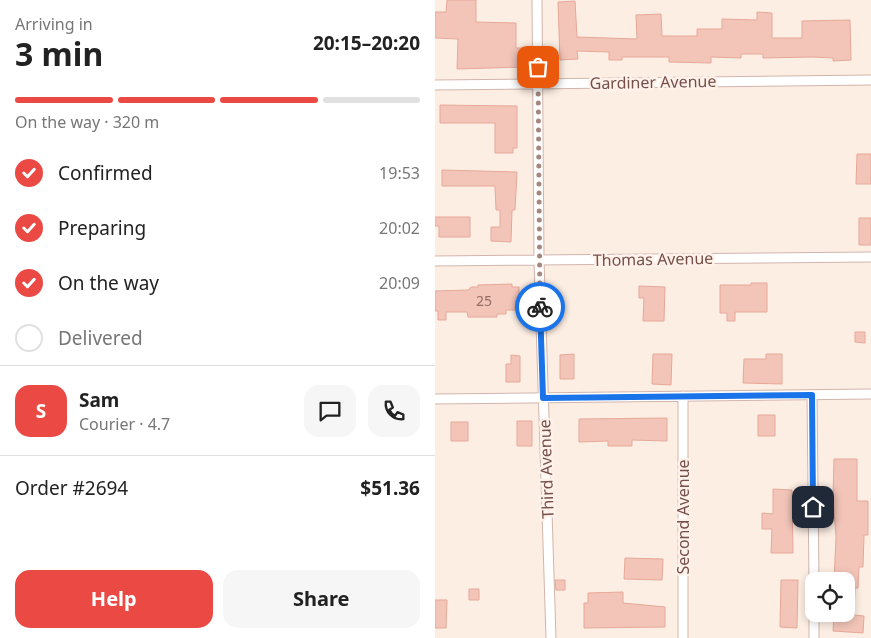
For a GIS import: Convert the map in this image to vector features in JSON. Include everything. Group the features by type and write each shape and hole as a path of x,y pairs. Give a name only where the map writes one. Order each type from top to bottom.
{"street":[{"name":"Third Avenue","path":"537,0 539,260 551,638"},
{"name":"Gardiner Avenue","path":"435,85 871,80"},
{"name":"Thomas Avenue","path":"435,261 871,257"},
{"path":"435,399 871,394"},
{"path":"812,395 814,572"},
{"name":"Second Avenue","path":"683,396 683,638"},
{"path":"814,622 815,638"}],"building":[{"path":"447,0 476,0 476,22 516,23 516,48 523,48 523,67 457,69 458,39 435,38 435,12 446,12"},
{"path":"575,1 577,37 637,39 636,15 661,14 662,36 697,36 697,29 722,29 722,19 757,20 757,12 772,13 772,38 802,38 802,21 850,20 851,60 833,61 833,58 812,57 763,58 763,54 741,54 741,58 711,57 711,63 669,62 669,57 622,57 622,60 609,60 609,52 577,51 578,59 560,60 558,2"},
{"path":"440,105 517,106 517,148 513,148 513,153 495,153 495,123 440,123"},
{"path":"857,154 871,154 871,184 856,184"},
{"path":"442,170 517,172 515,210 512,210 511,242 491,241 491,227 500,227 500,210 496,210 495,186 442,186"},
{"path":"435,217 470,217 470,237 439,237 439,226 435,226"},
{"path":"859,218 871,218 871,245 859,245"},
{"path":"751,283 767,283 767,312 735,312 735,321 727,321 727,313 720,313 720,285 751,285"},
{"path":"512,284 512,287 519,287 519,305 517,305 517,310 506,310 506,314 497,314 497,317 468,317 467,312 446,312 446,320 438,320 438,311 435,311 435,291 468,290 471,287 478,287 478,285"},
{"path":"639,286 665,287 664,321 643,321 644,298 639,298"},
{"path":"855,332 865,332 865,343 855,342"},
{"path":"574,354 574,379 560,379 560,355"},
{"path":"653,354 672,354 671,385 652,384"},
{"path":"766,354 782,354 782,384 743,383 744,359 766,359"},
{"path":"511,355 520,356 520,382 506,382 506,364 511,364"},
{"path":"758,415 775,415 775,436 758,436"},
{"path":"667,418 667,441 632,440 632,446 608,446 608,441 579,442 579,419"},
{"path":"517,421 532,421 532,446 517,446"},
{"path":"451,422 468,422 468,441 451,441"},
{"path":"834,459 857,459 857,501 868,501 868,535 864,535 863,567 859,567 858,588 855,588 855,572 834,572 836,538 833,496"},
{"path":"773,489 792,490 793,553 771,553 772,529 762,529 762,513 773,514"},
{"path":"625,558 663,559 662,580 624,579"},
{"path":"555,580 565,580 565,590 556,590"},
{"path":"781,580 798,580 797,628 780,627"},
{"path":"469,589 479,589 479,600 469,600"},
{"path":"623,592 623,603 665,607 665,627 584,628 584,603 588,603 588,593"},
{"path":"435,600 447,600 446,628 435,628"},
{"path":"855,615 864,616 863,633 833,631 834,622 855,622"}],"way so far":[{"path":"538,67 540,307"}],"route":[{"path":"540,307 543,398 812,395 813,507"}]}
